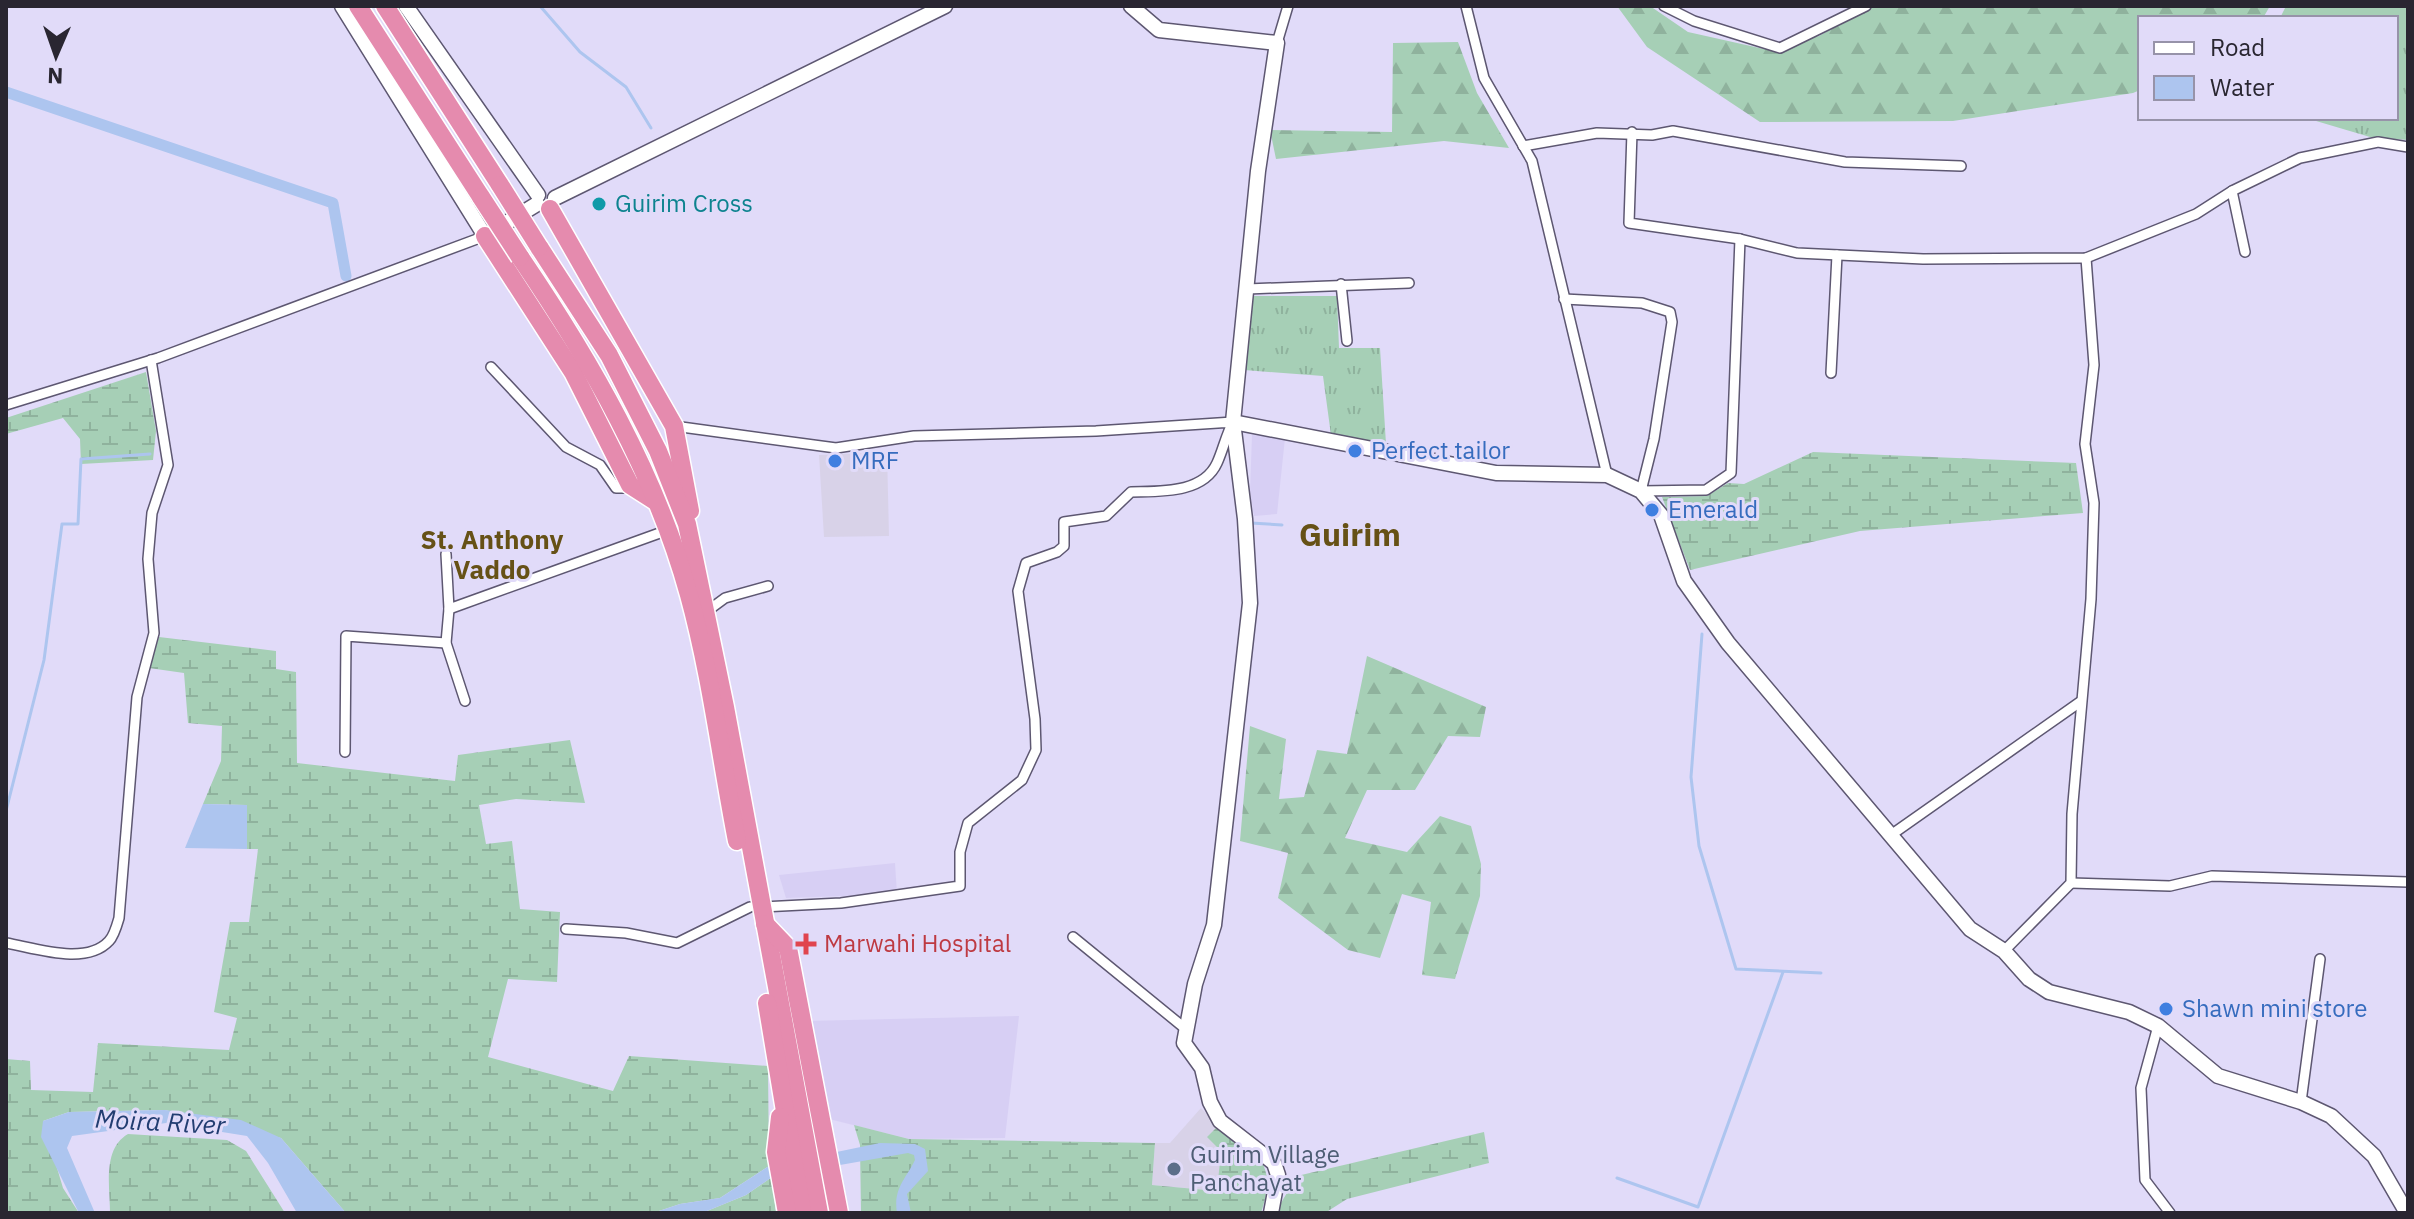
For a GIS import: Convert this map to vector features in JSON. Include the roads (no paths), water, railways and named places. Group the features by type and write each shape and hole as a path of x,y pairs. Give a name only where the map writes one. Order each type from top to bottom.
{"highway":[{"path":"358,6 567,327 668,530 689,596 759,913 819,1213"},
{"path":"385,6 609,355 658,451 687,524 706,612 759,913 802,1213"},
{"path":"545,201 674,426 690,506 687,524"},
{"path":"485,236 573,372 632,488 655,501"},
{"path":"759,913 788,948 830,1153 839,1213"},
{"path":"782,1090 776,1152 787,1213"}],"street":[{"path":"342,6 485,236"},
{"path":"406,6 545,201"},
{"path":"6,405 151,360 485,236 545,201 945,6"},
{"path":"1131,6 1159,30 1277,43"},
{"path":"1271,1213 1278,1175 1274,1163 1220,1121 1210,1102 1202,1068 1184,1043 1195,984 1214,925 1250,603 1245,519 1233,422 1277,43 1288,6"},
{"path":"1466,6 1484,78 1532,161 1607,475"},
{"path":"1664,6 1694,21 1780,48 1866,6"},
{"path":"1523,146 1597,133 1652,135 1673,131 1845,162 1961,166"},
{"path":"1632,132 1629,223 1740,239 1797,253 1837,255 2086,258 2196,214 2232,191 2300,158 2378,142 2408,147"},
{"path":"2232,191 2245,252"},
{"path":"1641,491 1706,490 1731,473 1740,239"},
{"path":"1831,373 1837,255"},
{"path":"2004,951 2071,883 2080,702 2091,599 2094,503 2085,444 2094,365 2086,258"},
{"path":"1247,289 1409,283"},
{"path":"1341,284 1347,341"},
{"path":"1564,299 1642,303 1670,312 1654,439 1641,491"},
{"path":"6,943 59,953 95,951 111,940 119,918 137,697 154,633 148,559 152,513 168,465 151,360"},
{"path":"491,367 566,447 600,465 616,488 632,488"},
{"path":"566,929 626,933 677,943 759,913 960,886 960,852 968,823 1022,780 1036,750 1035,719 1018,591 1026,563 1064,546 1064,522 1106,516 1131,492 1166,491 1196,485 1216,467 1233,422"},
{"path":"674,426 802,446 836,448 914,436 1096,431 1233,422 1496,473 1607,475 1641,491 1661,515 1684,581 1728,643 1970,929 2004,951 2029,979 2049,992 2129,1012 2158,1026 2218,1076 2301,1102 2331,1116 2374,1156 2407,1213"},
{"path":"449,609 668,530"},
{"path":"446,554 449,609 446,643 465,701"},
{"path":"706,612 725,598 768,586"},
{"path":"345,752 346,636 446,643"},
{"path":"1891,835 2080,702"},
{"path":"2071,883 2170,886 2212,876 2408,882"},
{"path":"1073,937 1187,1030"},
{"path":"2301,1102 2320,959"},
{"path":"2158,1026 2141,1088 2145,1180 2170,1213"}],"water":[{"path":"203,804 247,805 247,849 185,848"},
{"name":"Moira River","path":"165,1110 241,1120 281,1138 346,1213 297,1213 268,1163 247,1136 166,1123 72,1136 67,1148 95,1213 79,1213 41,1137 43,1121 69,1112"},
{"path":"880,1143 915,1144 925,1149 928,1171 907,1194 911,1213 897,1213 896,1205 901,1185 915,1160 914,1155 908,1153 772,1177 746,1195 702,1213 653,1213 680,1204 720,1198 769,1166"}],"waterway":[{"path":"540,6 580,52 626,87 651,128"},
{"path":"6,92 333,203 346,276"},
{"path":"6,811 44,660 62,524 78,524 81,459 150,454"},
{"path":"1251,523 1282,525"},
{"path":"1702,634 1691,777 1699,846 1736,969 1821,973"},
{"path":"1617,1178 1698,1207 1783,972"},
{"path":"735,1191 756,1178"}],"place":[{"name":"Guirim Cross","path":"599,204"},
{"name":"Perfect tailor","path":"1355,451"},
{"name":"MRF","path":"835,461"},
{"name":"Emerald","path":"1652,510"},
{"name":"Marwahi Hospital","path":"806,944"},
{"name":"Shawn mini store","path":"2166,1009"},
{"name":"Guirim Village Panchayat","path":"1174,1169"}],"district":[{"name":"Guirim","path":"1350,535"},
{"name":"St. Anthony Vaddo","path":"492,555"}]}
